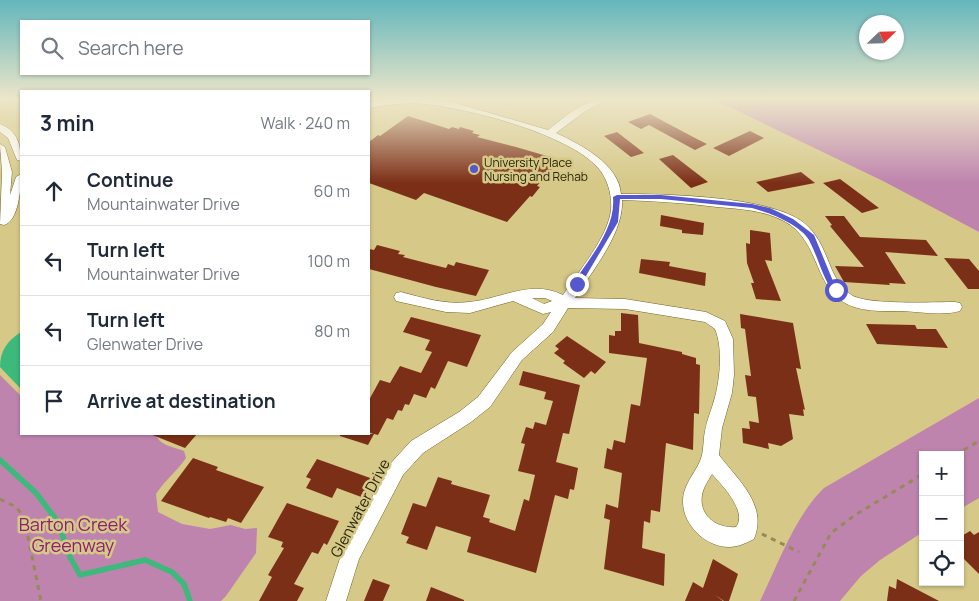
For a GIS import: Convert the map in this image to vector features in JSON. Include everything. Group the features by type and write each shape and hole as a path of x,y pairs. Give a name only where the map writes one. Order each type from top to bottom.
{"street":[{"path":"0,127 17,136"},
{"path":"531,127 550,133 576,145 598,162 611,180 617,197 680,198 767,210 790,220 807,232 816,246 832,285 848,300 866,306 955,307"},
{"path":"550,133 558,127"},
{"path":"0,139 17,136"},
{"path":"17,136 20,152"},
{"path":"0,147 7,172 2,223"},
{"path":"2,223 14,200 20,180"},
{"name":"Glenwater Drive","path":"336,601 350,556 396,469 417,447 465,417 484,402 517,356 548,328 566,303 612,228 616,216 617,197"},
{"path":"401,297 433,306 458,309 476,308 514,296 544,292 552,294 566,303 638,305 711,318 721,325 725,336 725,387 714,430 710,457 693,492 695,512 702,524 714,535 727,539 739,536 747,532 748,527 748,515 744,501 733,483 710,457"}],"path":[{"path":"962,451 979,441"},
{"path":"794,601 830,534 855,515 919,476"},
{"path":"0,499 16,507 24,517 41,601"},
{"path":"762,534 799,552"}],"shaded area":[{"path":"10,127 20,127 20,129"},
{"path":"20,333 20,388 0,367 3,351 12,339"}],"green space":[{"path":"771,127 979,127 979,232 885,182"},
{"name":"Barton Creek Greenway","path":"0,375 20,395 20,435 156,435 163,443 184,451 186,458 156,494 158,512 182,524 210,529 231,525 245,529 257,528 256,553 221,601 0,601"},
{"path":"979,398 979,498 964,507 964,451 919,451 919,535 880,560 861,576 840,601 760,601 796,526 804,512 824,488"}],"building":[{"name":"University Place Nursing and Rehab","path":"393,127 443,127 449,129 452,127 459,129 460,127 474,131 472,133 480,135 477,137 559,161 537,186 540,187 532,197 530,196 507,222 424,193 416,200 370,183 370,141 378,135 380,136"},
{"path":"653,127 675,127 707,144 695,150"},
{"path":"750,131 764,138 729,156 713,148"},
{"path":"617,132 644,153 631,157 604,136"},
{"path":"673,155 708,182 691,188 659,159"},
{"path":"801,172 815,183 768,192 756,182"},
{"path":"840,179 879,208 862,213 823,183"},
{"path":"661,215 704,223 703,235 682,233 682,230 660,226"},
{"path":"825,216 844,216 860,237 926,240 938,256 885,252 906,284 889,283 890,285 844,282 835,266 864,267 830,226 832,225"},
{"path":"750,230 770,233 772,261 765,260 781,301 756,299 751,283 754,283 747,263 746,243 750,244"},
{"path":"377,245 400,251 398,254 405,255 403,257 446,268 448,264 454,266 456,262 489,270 476,296 370,269 370,249 374,250"},
{"path":"944,258 969,259 979,271 979,289 968,289"},
{"path":"641,259 670,262 669,266 706,273 705,286 639,273"},
{"path":"621,313 638,315 639,343 682,352 682,354 696,358 696,364 700,365 699,414 694,413 693,450 666,443 660,512 651,510 650,523 644,521 642,548 665,554 664,586 604,569 610,520 604,518 606,504 618,508 622,473 604,468 607,448 612,450 614,440 625,443 631,404 640,406 647,358 609,353 609,335 615,336 615,331 621,331"},
{"path":"740,314 793,323 801,369 796,368 805,410 803,409 804,416 789,414 793,439 781,446 768,443 769,449 743,443 742,428 750,429 749,421 759,423 756,397 748,396 745,375 751,376 745,329 741,328"},
{"path":"411,317 481,335 467,367 448,361 435,389 431,387 426,398 414,394 409,405 405,404 402,411 398,410 393,420 387,418 378,435 374,434 368,445 340,436 373,434 370,432 370,398 380,380 390,383 400,366 421,373 432,352 425,350 430,340 403,332"},
{"path":"866,324 915,325 917,329 936,329 948,348 877,344"},
{"path":"567,336 606,362 595,374 591,371 584,378 563,363 565,361 554,353 559,349 555,346"},
{"path":"523,371 580,385 569,434 563,433 556,462 578,468 574,490 570,489 568,499 555,495 536,573 467,552 471,537 436,526 427,550 406,543 409,537 401,534 413,503 426,507 438,477 452,481 451,484 490,495 483,517 490,519 489,522 515,531 524,499 529,501 535,475 518,471 525,444 521,443 526,427 533,429 535,422 546,425 553,401 544,399 546,392 519,385"},
{"path":"152,435 196,435 185,448"},
{"path":"193,458 218,467 216,470 264,487 241,523 228,518 226,522 209,518 161,501"},
{"path":"317,459 373,479 364,498 337,488 332,498 306,488 311,479 306,477"},
{"path":"287,503 339,521 327,545 324,543 318,554 312,552 294,584 304,588 297,601 259,601 272,577 268,575 284,548 281,547 283,542 268,537"},
{"path":"970,531 974,535 979,532 979,574 964,559 964,535"},
{"path":"713,559 738,574 729,601 724,601 715,595 723,601 685,601 693,582 703,588"},
{"path":"373,579 390,585 383,601 364,601"},
{"path":"897,579 939,601 887,601 889,586 896,589"},
{"path":"431,587 464,600 464,601 426,601"}],"waterway":[{"path":"0,460 36,493 58,522 70,557 80,575 145,560 172,572 184,584 190,601"}],"place":[{"name":"University Place Nursing and Rehab","path":"474,169"}],"route":[{"path":"577,284 615,222 618,206 617,197 661,197 752,206 783,216 801,227 811,237 830,282 836,290"}]}
